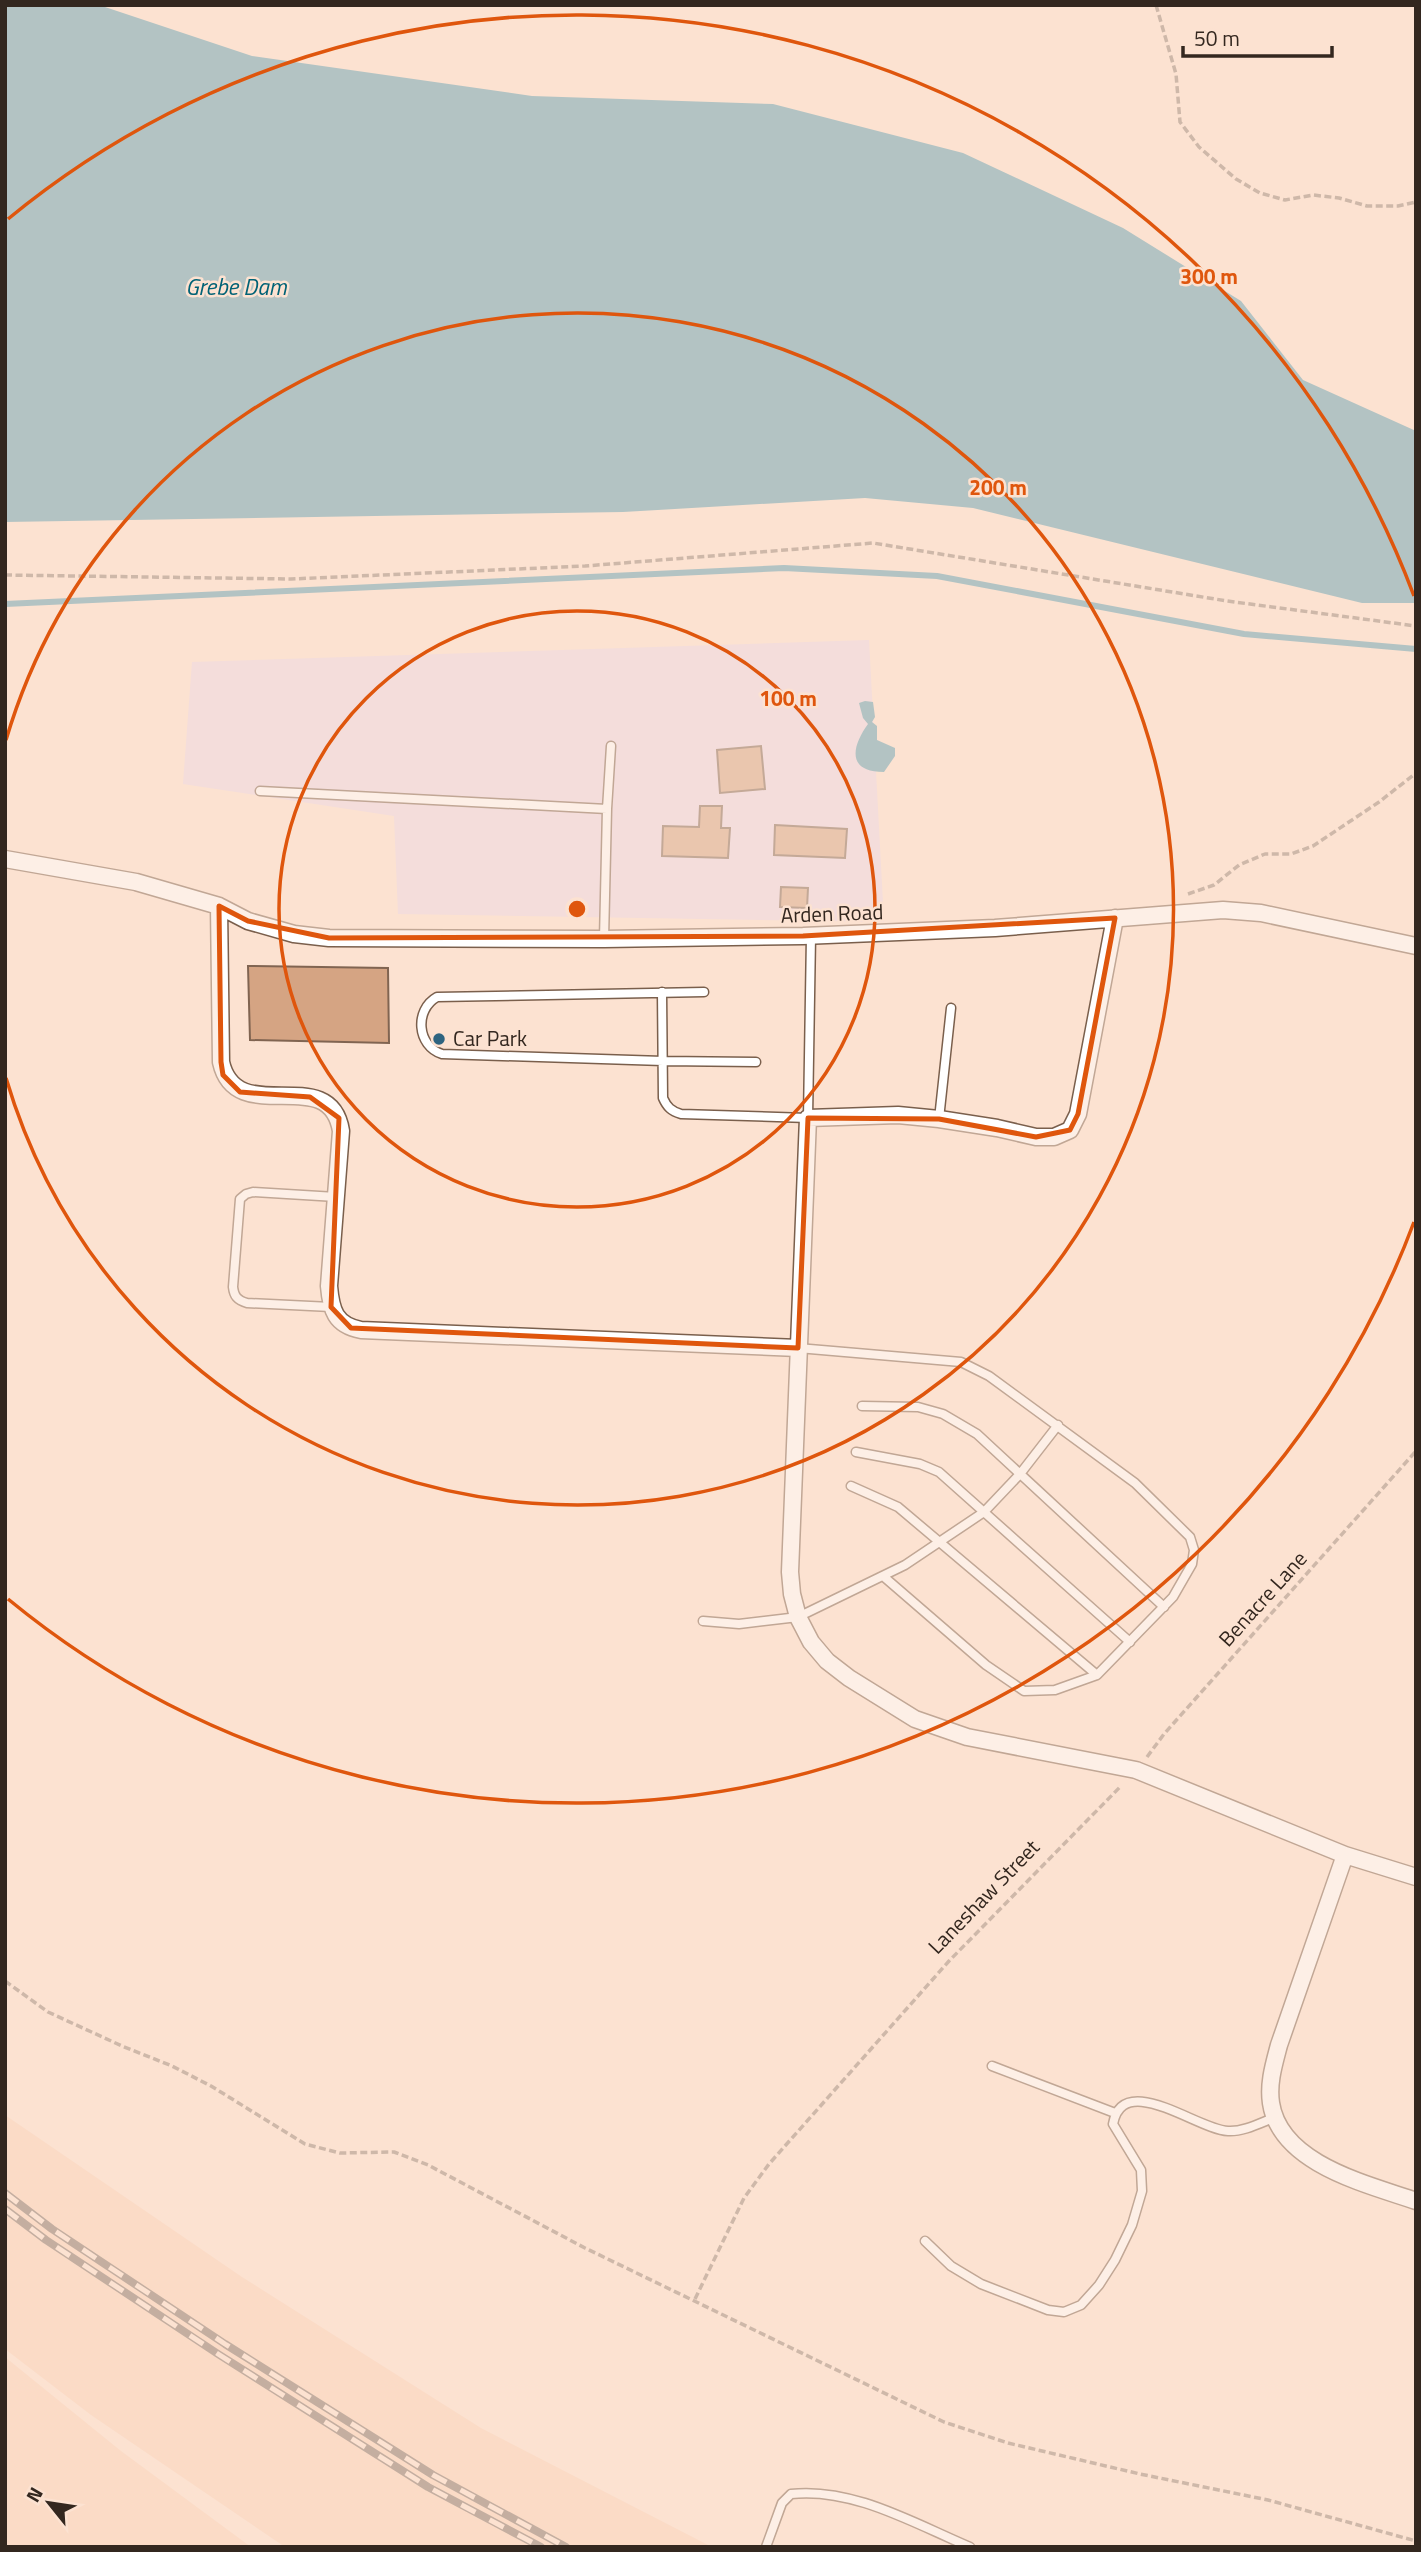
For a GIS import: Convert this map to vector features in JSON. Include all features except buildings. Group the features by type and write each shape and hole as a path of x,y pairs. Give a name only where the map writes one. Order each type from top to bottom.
{"street":[{"name":"Arden Road","path":"5,859 136,882 219,906 248,922 294,934 329,938 604,939 811,936 995,928 1242,911 1416,946"},
{"path":"219,906 220,1062 223,1075 230,1085 240,1092 310,1097 333,1109 339,1118 341,1131 330,1286 331,1307 337,1319 351,1328 361,1329 798,1348"},
{"path":"1115,918 1079,1114 1070,1130 1055,1137 1036,1137 939,1119 898,1115 808,1118 790,1572 798,1617 811,1642 827,1661 915,1719 967,1737 1136,1770 1345,1855 1416,1877"},
{"path":"1345,1855 1276,2054 1271,2073 1271,2104 1288,2139 1305,2154 1348,2178 1416,2201"}],"lane":[{"path":"604,939 611,746"},
{"path":"260,791 607,809"},
{"path":"662,992 663,1098 674,1112 808,1118 811,936"},
{"path":"704,992 437,997 427,1005 422,1029 427,1045 432,1051 442,1054 757,1062"},
{"path":"939,1119 951,1008"},
{"path":"331,1307 247,1303 239,1300 233,1287 240,1199 253,1192 336,1197"},
{"path":"798,1348 961,1362 989,1376 1135,1483 1190,1537 1194,1550 1192,1564 1184,1581 1164,1607 1130,1642 1097,1675 1055,1690 1024,1690 986,1665 883,1576"},
{"path":"862,1406 918,1407 943,1414 977,1434 1164,1607"},
{"path":"703,1621 739,1624 798,1617 883,1576 941,1542 984,1512 1020,1474 1058,1425"},
{"path":"856,1452 920,1464 939,1472 1130,1642"},
{"path":"850,1486 898,1507 1097,1675"},
{"path":"992,2066 1115,2113"},
{"path":"925,2241 951,2266 981,2284 1048,2310 1064,2312 1081,2305 1099,2285 1132,2225 1142,2191 1142,2170 1113,2124 1115,2113 1122,2105 1136,2101 1156,2105 1228,2132 1276,2117"},
{"path":"766,2547 782,2503 791,2494 797,2493 870,2504 970,2547"}],"path":[{"path":"1156,5 1176,74 1180,122 1199,147 1236,178 1260,193 1285,200 1313,195 1339,198 1367,206 1398,206 1416,202"},
{"path":"5,575 291,579 585,566 873,543 1227,601 1416,626"},
{"path":"1177,897 1214,885 1239,864 1265,853 1291,854 1312,846 1379,802 1416,773"},
{"name":"Benacre Lane","path":"1136,1770 1172,1725 1416,1451"},
{"name":"Laneshaw Street","path":"695,2300 744,2198 769,2164 949,1961 1136,1770"},
{"path":"5,1981 48,2012 172,2066 211,2086 306,2144 340,2153 394,2152 428,2165 585,2248 944,2422 1008,2442 1140,2474 1268,2500 1416,2541"}],"highlighted area":[{"path":"219,906 248,921 329,938 803,936 1115,918 1078,1114 1070,1130 1036,1137 939,1119 808,1118 798,1348 351,1328 331,1307 339,1118 310,1097 240,1092 223,1075"}],"shaded area":[{"path":"869,640 884,922 398,914 394,816 183,784 192,662"},
{"path":"5,2115 242,2277 481,2428 712,2547 285,2547 91,2415 5,2349"},
{"path":"5,2357 121,2451 251,2547 5,2547"}],"water":[{"name":"Grebe Dam","path":"5,5 99,5 252,56 532,96 773,104 963,153 1123,228 1241,301 1303,380 1416,431 1416,603 1362,603 973,508 865,498 623,512 5,522"},
{"path":"873,702 875,717 872,722 877,726 877,740 895,748 895,756 884,772 863,768 856,756 858,741 868,724 863,718 859,703"}],"waterway":[{"path":"5,604 784,568 937,576 1244,634 1416,649"}],"railway":[{"path":"5,2193 52,2229 225,2344 433,2475 566,2547"},
{"path":"5,2209 46,2240 218,2354 428,2487 541,2547"}],"place":[{"name":"Car Park","path":"439,1039"}]}
